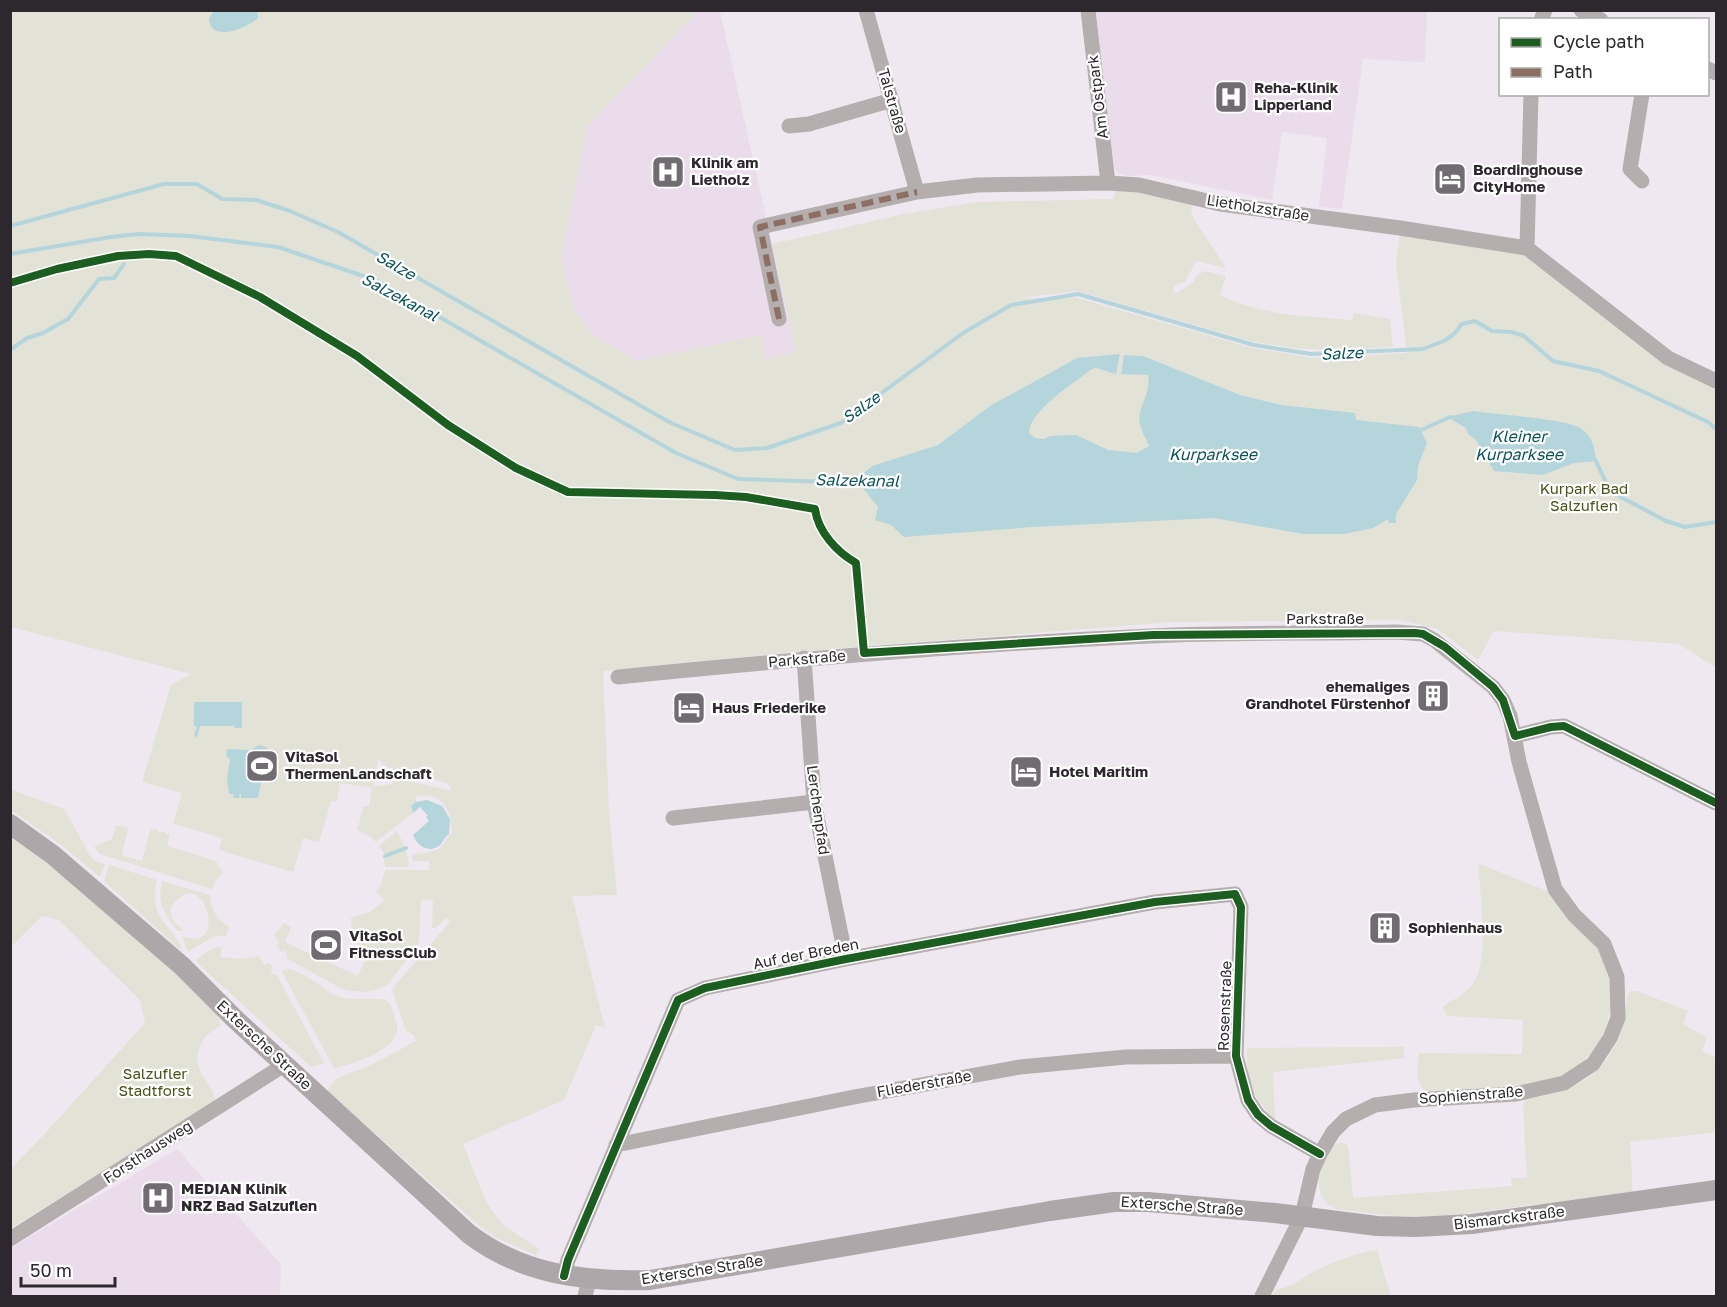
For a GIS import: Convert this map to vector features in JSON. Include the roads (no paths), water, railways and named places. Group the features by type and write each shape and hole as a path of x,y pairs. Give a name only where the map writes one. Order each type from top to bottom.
{"main road":[{"name":"Extersche Straße","path":"10,824 53,855 182,966 284,1065 441,1209 484,1245 530,1266 564,1276 587,1288 650,1280 1114,1202 1180,1204 1302,1216"},
{"name":"Bismarckstraße","path":"1302,1216 1377,1226 1416,1227 1473,1224 1716,1190"}],"street":[{"name":"Talstraße","path":"866,10 917,192"},
{"name":"Am Ostpark","path":"1088,10 1108,183"},
{"path":"1581,10 1597,18"},
{"path":"1527,248 1531,96"},
{"path":"1642,96 1630,169 1642,181"},
{"path":"789,126 808,124 892,100"},
{"name":"Lietholzstraße","path":"779,320 760,227 917,192 977,185 1108,183 1138,185 1220,204 1527,248 1668,358 1716,381"},
{"name":"Parkstraße","path":"618,677 804,658 1154,635 1415,633 1423,634 1445,647 1493,687 1503,700 1515,736"},
{"name":"Lerchenpfad","path":"804,658 814,802 846,959"},
{"path":"1515,736 1564,726 1716,803"},
{"name":"Sophienstraße","path":"1262,1296 1302,1216 1313,1169 1320,1154 1333,1132 1346,1119 1376,1105 1414,1100 1516,1094 1564,1083 1593,1064 1610,1038 1618,1018 1617,976 1604,944 1574,915 1555,889 1519,762 1515,736"},
{"path":"673,818 814,802"},
{"name":"Rosenstraße","path":"1235,894 1241,907 1236,1056 1248,1100 1258,1115 1279,1132 1320,1154"},
{"name":"Auf der Breden","path":"564,1276 568,1260 678,1000 705,988 846,959 1155,903 1235,894"},
{"name":"Fliederstraße","path":"616,1145 854,1097 1020,1067 1126,1057 1236,1056"},
{"name":"Forsthausweg","path":"10,1239 284,1065"}],"water":[{"path":"214,11 257,11 258,18 246,26 230,32 222,32 211,26 209,18"},
{"name":"Kurparksee","path":"1120,354 1116,374 1092,369 1044,407 1031,424 1029,433 1035,438 1044,439 1050,436 1076,435 1108,450 1137,453 1149,446 1139,417 1148,390 1148,375 1121,374 1124,355 1143,356 1240,395 1281,405 1355,413 1356,420 1419,427 1427,443 1418,466 1417,480 1396,514 1396,523 1389,523 1388,519 1373,528 1344,534 1303,534 1214,518 1033,527 904,537 891,525 875,520 878,507 859,483 864,473 872,466 938,445 990,406 1077,358"},
{"name":"Kleiner Kurparksee","path":"1474,411 1545,419 1580,428 1592,442 1596,461 1574,463 1543,475 1494,471 1476,440 1468,434 1466,428 1447,417"},
{"path":"194,702 242,702 242,728 200,726 197,737 194,736 197,726 194,726"},
{"path":"259,745 267,748 270,756 264,767 252,766 260,768 261,773 256,775 261,774 262,778 258,798 241,798 239,794 240,798 233,798 234,794 229,794 227,778 230,759 226,756 227,749 250,750"},
{"path":"427,800 442,806 450,819 449,834 440,845 432,849 424,848 413,835 429,821 426,817 428,816 420,807 413,813 411,806 416,802"}],"waterway":[{"name":"Salze","path":"10,226 164,184 197,184 222,199 256,200 290,211 338,232 669,422 735,450 767,448 841,423 963,333 1011,305 1078,294 1254,345 1311,354 1423,349 1444,341 1462,324 1475,321 1492,331 1512,332 1524,336 1553,361 1599,371 1708,422 1716,429"},
{"name":"Salzekanal","path":"10,254 139,234 190,236 278,247 375,280 676,453 738,479 863,483"},
{"path":"10,350 27,338 43,333 68,319 99,279 114,278 124,264"},
{"name":"Salzekanal","path":"1419,431 1450,417"},
{"name":"Salzekanal","path":"1593,458 1607,485 1615,494 1666,521 1685,527 1716,522"},
{"path":"385,856 406,848"}],"place":[{"name":"Reha-Klinik Lipperland","path":"1231,97"},
{"name":"Klinik am Lietholz","path":"668,172"},
{"name":"Boardinghouse CityHome","path":"1450,179"},
{"name":"ehemaliges Grandhotel Fürstenhof","path":"1433,696"},
{"name":"Haus Friederike","path":"689,708"},
{"name":"VitaSol ThermenLandschaft","path":"262,766"},
{"name":"Hotel Maritim","path":"1026,772"},
{"name":"Sophienhaus","path":"1385,928"},
{"name":"VitaSol FitnessClub","path":"326,945"},
{"name":"MEDIAN Klinik NRZ Bad Salzuflen","path":"158,1198"}],"park label":[{"name":"Kurpark Bad Salzuflen","path":"1584,498"},
{"name":"Salzufler Stadtforst","path":"155,1082"}]}
